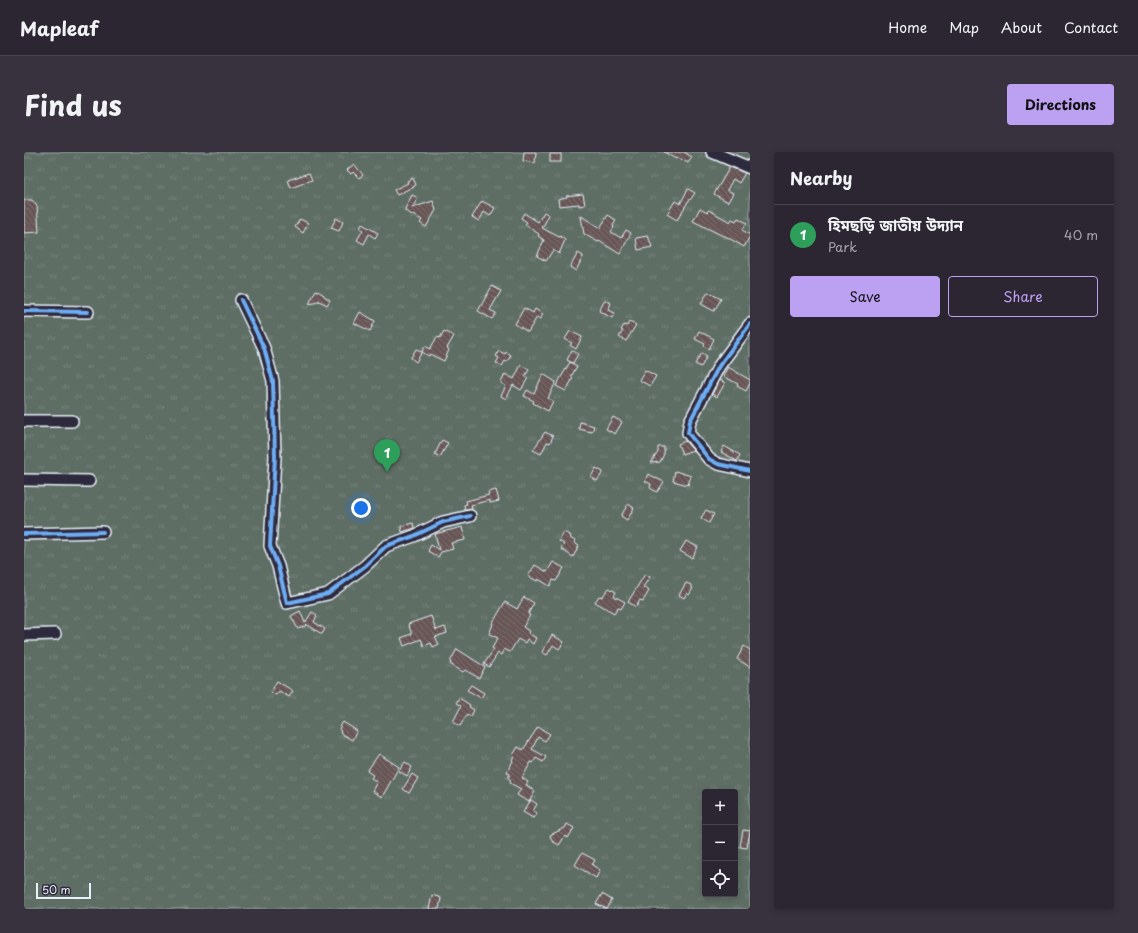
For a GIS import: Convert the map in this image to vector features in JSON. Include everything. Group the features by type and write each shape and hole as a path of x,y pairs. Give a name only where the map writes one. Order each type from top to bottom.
{"street":[{"path":"712,152 750,168"},
{"path":"241,300 264,348 273,382 275,457 270,546 278,566 287,603 328,594 365,566 386,546 414,536 443,522 470,516"},
{"path":"24,311 88,312"},
{"path":"750,324 719,366 690,421 688,433 709,459 718,464 750,471"},
{"path":"24,421 72,421"},
{"path":"24,480 89,481"},
{"path":"24,534 103,532"},
{"path":"24,635 55,634"}],"green space":[{"path":"24,152 750,152 750,909 24,909"}],"building":[{"path":"524,152 536,152 535,163 523,161"},
{"path":"664,152 684,152 692,157 688,163 677,157 676,159"},
{"path":"550,154 561,154 561,162 550,162"},
{"path":"354,164 363,175 359,178 353,172 351,174 347,170"},
{"path":"730,167 745,173 739,183 733,179 727,190 733,193 728,202 714,194"},
{"path":"309,173 312,180 291,188 288,180"},
{"path":"413,178 416,185 397,195 394,190 408,183 407,181"},
{"path":"688,189 695,193 677,220 667,214 675,201 680,204"},
{"path":"583,194 585,205 579,206 579,204 559,206 558,199 567,197 566,196"},
{"path":"412,195 418,198 412,208 433,201 436,210 426,227 420,223 422,220 405,211"},
{"path":"24,200 32,200 37,206 39,232 24,233"},
{"path":"482,201 495,208 490,216 484,212 479,221 472,217"},
{"path":"700,208 707,212 709,210 730,222 732,219 736,221 738,218 747,223 742,230 750,236 744,247 693,221"},
{"path":"544,212 549,215 542,228 559,237 560,236 565,240 559,254 553,250 546,261 537,256 544,240 538,236 539,234 525,225 527,222 521,218 524,213 538,222"},
{"path":"608,215 616,220 611,232 621,238 626,230 631,233 620,254 584,234 581,216 600,228"},
{"path":"336,218 343,222 339,231 331,228"},
{"path":"300,219 308,223 303,233 295,227"},
{"path":"362,224 378,233 375,238 369,234 364,244 357,240 363,230 360,228"},
{"path":"648,236 652,247 638,250 636,238"},
{"path":"578,253 583,256 576,271 570,267"},
{"path":"492,286 501,291 490,310 496,313 492,319 478,311"},
{"path":"316,290 330,300 327,305 318,300 319,302 309,304"},
{"path":"708,292 721,299 714,311 701,304"},
{"path":"605,300 611,303 608,310 615,313 612,318 599,311"},
{"path":"524,308 533,313 535,309 543,314 540,319 537,317 528,332 515,324"},
{"path":"360,312 375,321 370,331 354,323"},
{"path":"629,322 636,325 626,341 619,337 623,331 621,330 624,325 627,326"},
{"path":"444,331 454,336 447,348 449,350 444,361 422,352 425,346 430,349 437,337 440,338"},
{"path":"570,331 582,337 576,349 570,345 572,343 565,339"},
{"path":"699,331 714,339 709,349 704,346 705,344 695,339"},
{"path":"416,349 422,352 416,362 411,358"},
{"path":"572,350 578,354 573,363 567,360"},
{"path":"499,351 505,354 506,352 511,355 507,362 505,361 502,366 496,363 499,358 496,356"},
{"path":"702,353 707,356 701,367 695,364"},
{"path":"570,362 577,366 566,391 556,386"},
{"path":"521,365 529,370 525,376 528,378 521,390 513,385 506,399 501,396 506,386 501,383 505,374 514,379"},
{"path":"728,367 750,380 746,391 737,386 738,384 723,376"},
{"path":"645,370 656,376 650,386 639,380"},
{"path":"543,374 556,382 548,398 553,401 548,411 524,396 527,390 534,394"},
{"path":"720,380 725,383 717,397 712,394"},
{"path":"613,417 622,422 615,434 606,429"},
{"path":"580,422 594,426 592,432 579,429"},
{"path":"545,432 553,436 550,443 547,442 541,454 533,450"},
{"path":"442,440 448,443 440,457 435,454"},
{"path":"685,441 693,450 682,454 678,444"},
{"path":"724,446 740,455 737,461 721,452"},
{"path":"658,447 664,447 664,454 660,462 651,463 658,452"},
{"path":"596,468 603,472 597,481 591,477"},
{"path":"675,471 691,476 688,485 673,481"},
{"path":"648,474 664,482 657,492 650,488 651,484 645,481"},
{"path":"496,490 499,501 490,503 490,500 471,505 472,509 465,510 464,505 467,504 466,501 489,495 488,492"},
{"path":"628,504 634,508 627,520 621,516"},
{"path":"706,510 714,514 709,523 701,518"},
{"path":"413,523 415,528 402,532 401,526"},
{"path":"462,527 465,540 451,543 453,549 441,552 438,557 428,551 431,545 439,550 435,534"},
{"path":"564,532 571,536 570,538 575,541 574,543 579,546 573,557 561,549 564,544 559,541"},
{"path":"686,541 698,547 692,558 680,551"},
{"path":"553,562 564,568 556,581 553,580 550,586 538,579 537,581 528,576 535,565 547,572"},
{"path":"645,574 650,577 643,587 649,591 643,601 640,600 636,607 628,602"},
{"path":"686,583 691,585 693,588 689,595 687,593 684,598 679,595"},
{"path":"609,588 616,592 614,596 625,602 621,609 618,607 614,613 595,602 599,596 602,597"},
{"path":"524,597 534,603 528,614 530,615 523,627 529,631 528,633 536,638 533,644 527,639 525,643 518,639 510,652 504,649 501,655 498,653 489,667 484,664 494,649 492,648 498,638 489,634 492,624 505,602 517,609"},
{"path":"300,611 305,623 312,612 317,615 314,622 325,629 322,634 306,624 307,625 298,629 291,616"},
{"path":"431,616 436,630 445,627 447,633 435,637 439,644 433,647 431,643 424,646 421,639 404,646 401,638 412,634 408,624"},
{"path":"552,635 564,642 559,649 553,645 547,655 542,652"},
{"path":"744,646 750,650 750,667 737,659"},
{"path":"457,649 485,667 479,678 465,670 463,672 450,664"},
{"path":"277,681 293,691 289,697 279,691 276,695 271,692"},
{"path":"471,685 484,693 481,698 467,690"},
{"path":"459,698 470,705 469,707 474,710 471,716 467,714 460,726 453,722 461,706 456,703"},
{"path":"343,722 357,731 352,740 340,733 341,731 339,729"},
{"path":"538,727 550,734 545,741 538,737 532,749 546,757 543,762 536,758 533,763 531,762 522,778 528,782 526,785 535,791 529,802 517,795 521,789 510,783 511,780 508,778 510,774 507,772 513,761 513,755 518,747 523,750"},
{"path":"379,754 399,767 382,797 372,791 377,782 371,778 373,775 367,771"},
{"path":"405,762 412,767 407,776 399,771"},
{"path":"412,774 418,778 409,793 403,789"},
{"path":"531,800 537,804 533,811 537,813 533,818 523,812"},
{"path":"567,824 574,828 568,838 565,836 559,845 552,841 550,835 565,828"},
{"path":"743,830 750,831 747,848 740,847"},
{"path":"582,853 595,860 592,865 600,870 596,878 575,865"},
{"path":"602,894 612,900 607,909 596,904"},
{"path":"432,895 441,898 439,909 429,909"}],"cycle path":[{"path":"241,300 264,348 273,381 275,457 270,546 278,566 287,603 328,594 365,566 386,546 414,536 443,522 470,516"},
{"path":"24,311 88,312"},
{"path":"750,324 719,366 690,421 688,433 709,459 718,464 750,471"},
{"path":"24,534 103,532"}],"place":[{"name":"হিমছড়ি জাতীয় উদ্যান","path":"387,472"}]}
